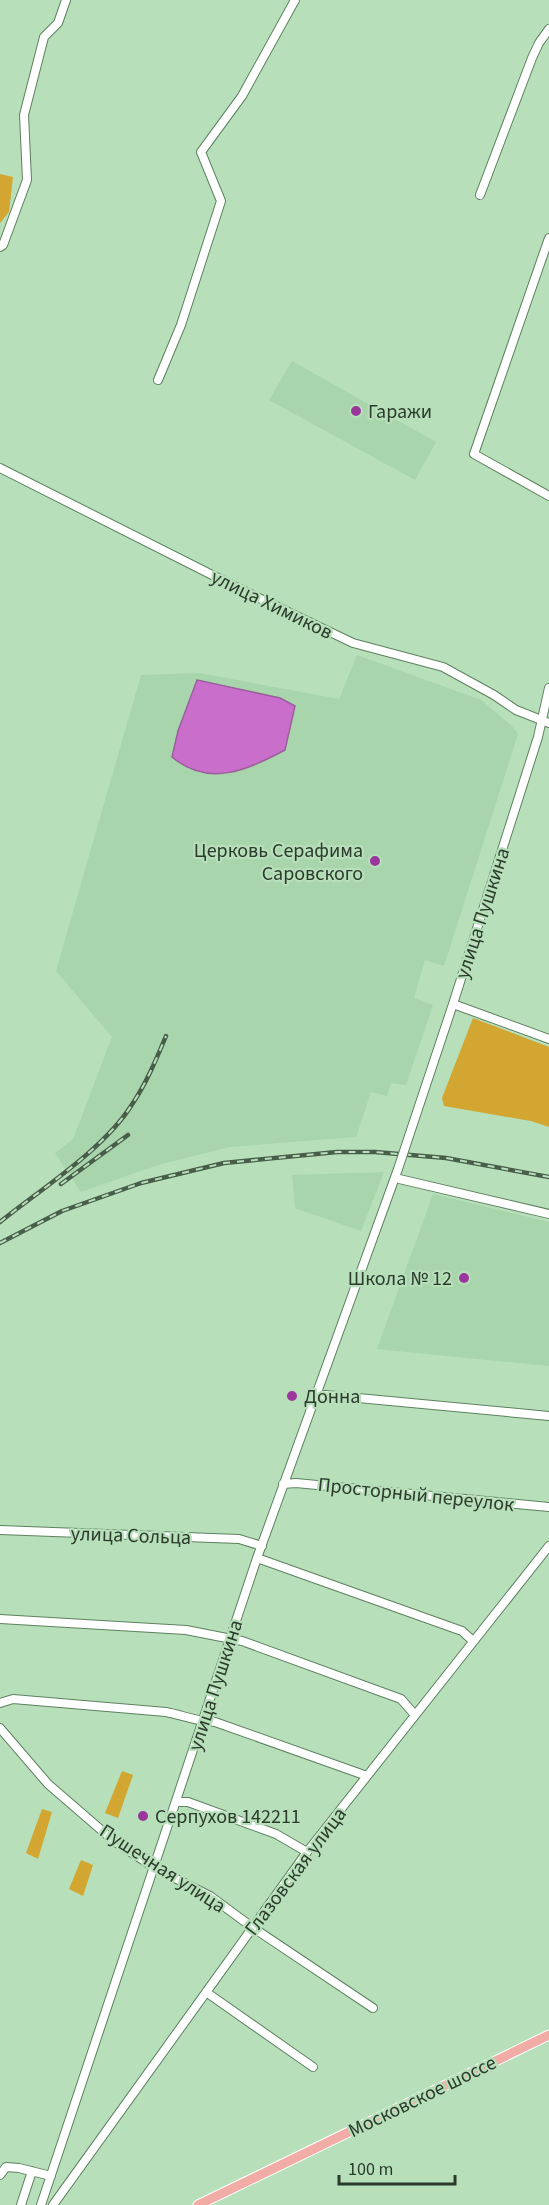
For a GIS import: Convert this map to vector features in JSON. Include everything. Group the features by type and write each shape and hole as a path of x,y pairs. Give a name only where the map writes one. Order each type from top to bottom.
{"main road":[{"name":"Московское шоссе","path":"198,2205 549,2035"}],"street":[{"path":"0,247 3,245 27,180 24,115 44,37 58,23 66,0"},
{"path":"158,380 181,325 220,201 201,152 242,96 295,0"},
{"path":"480,195 532,58 549,29"},
{"path":"549,238 474,454 549,496"},
{"name":"улица Химиков","path":"0,468 353,644 443,667 516,710 545,722"},
{"name":"улица Пушкина","path":"42,2205 257,1558 395,1178 545,722 549,688"},
{"path":"453,1004 549,1039"},
{"path":"395,1178 549,1214"},
{"path":"315,1397 326,1395 549,1416"},
{"name":"Просторный переулок","path":"283,1484 296,1483 549,1507"},
{"name":"улица Сольца","path":"0,1530 238,1539 262,1546"},
{"name":"Глазовская улица","path":"52,2205 307,1852 549,1546"},
{"path":"257,1558 462,1631 473,1641"},
{"path":"0,1619 186,1630 242,1641 401,1699 416,1715"},
{"path":"0,1703 13,1699 166,1712 203,1722 215,1722 367,1776"},
{"name":"Пушечная улица","path":"0,1728 48,1784 114,1841 155,1868 210,1896 373,2008"},
{"path":"177,1802 188,1802 276,1834 307,1852"},
{"path":"206,1992 313,2067"},
{"path":"0,2175 6,2167 51,2176"},
{"path":"21,2205 32,2172"}],"shaded area":[{"path":"0,174 13,177 9,212 0,223"},
{"path":"292,361 436,442 415,480 269,400"},
{"path":"357,655 481,700 512,726 518,734 444,966 425,960 414,998 433,1005 406,1085 391,1083 387,1096 371,1092 356,1137 230,1147 158,1165 81,1192 55,1153 73,1139 112,1037 56,971 141,675 199,673 339,699"},
{"path":"197,680 280,698 295,706 285,750 257,764 228,773 214,774 200,772 172,757 178,731"},
{"path":"473,1018 549,1047 549,1127 531,1121 444,1106 442,1098"},
{"path":"384,1172 361,1231 295,1208 292,1175"},
{"path":"433,1194 549,1222 549,1366 377,1349"},
{"path":"122,1771 133,1775 118,1818 105,1813"},
{"path":"42,1809 52,1812 38,1859 26,1853"},
{"path":"81,1860 93,1865 83,1896 69,1889"}],"railway":[{"path":"0,1222 88,1153 119,1122 141,1089 166,1036"},
{"path":"61,1184 128,1135"},
{"path":"0,1243 62,1211 141,1183 224,1163 337,1152 375,1152 446,1158 549,1177"}],"place":[{"name":"Гаражи","path":"356,411"},
{"name":"Церковь Серафима Саровского","path":"375,861"},
{"name":"Школа № 12","path":"464,1278"},
{"name":"Донна","path":"292,1396"},
{"name":"Серпухов 142211","path":"143,1816"}]}
